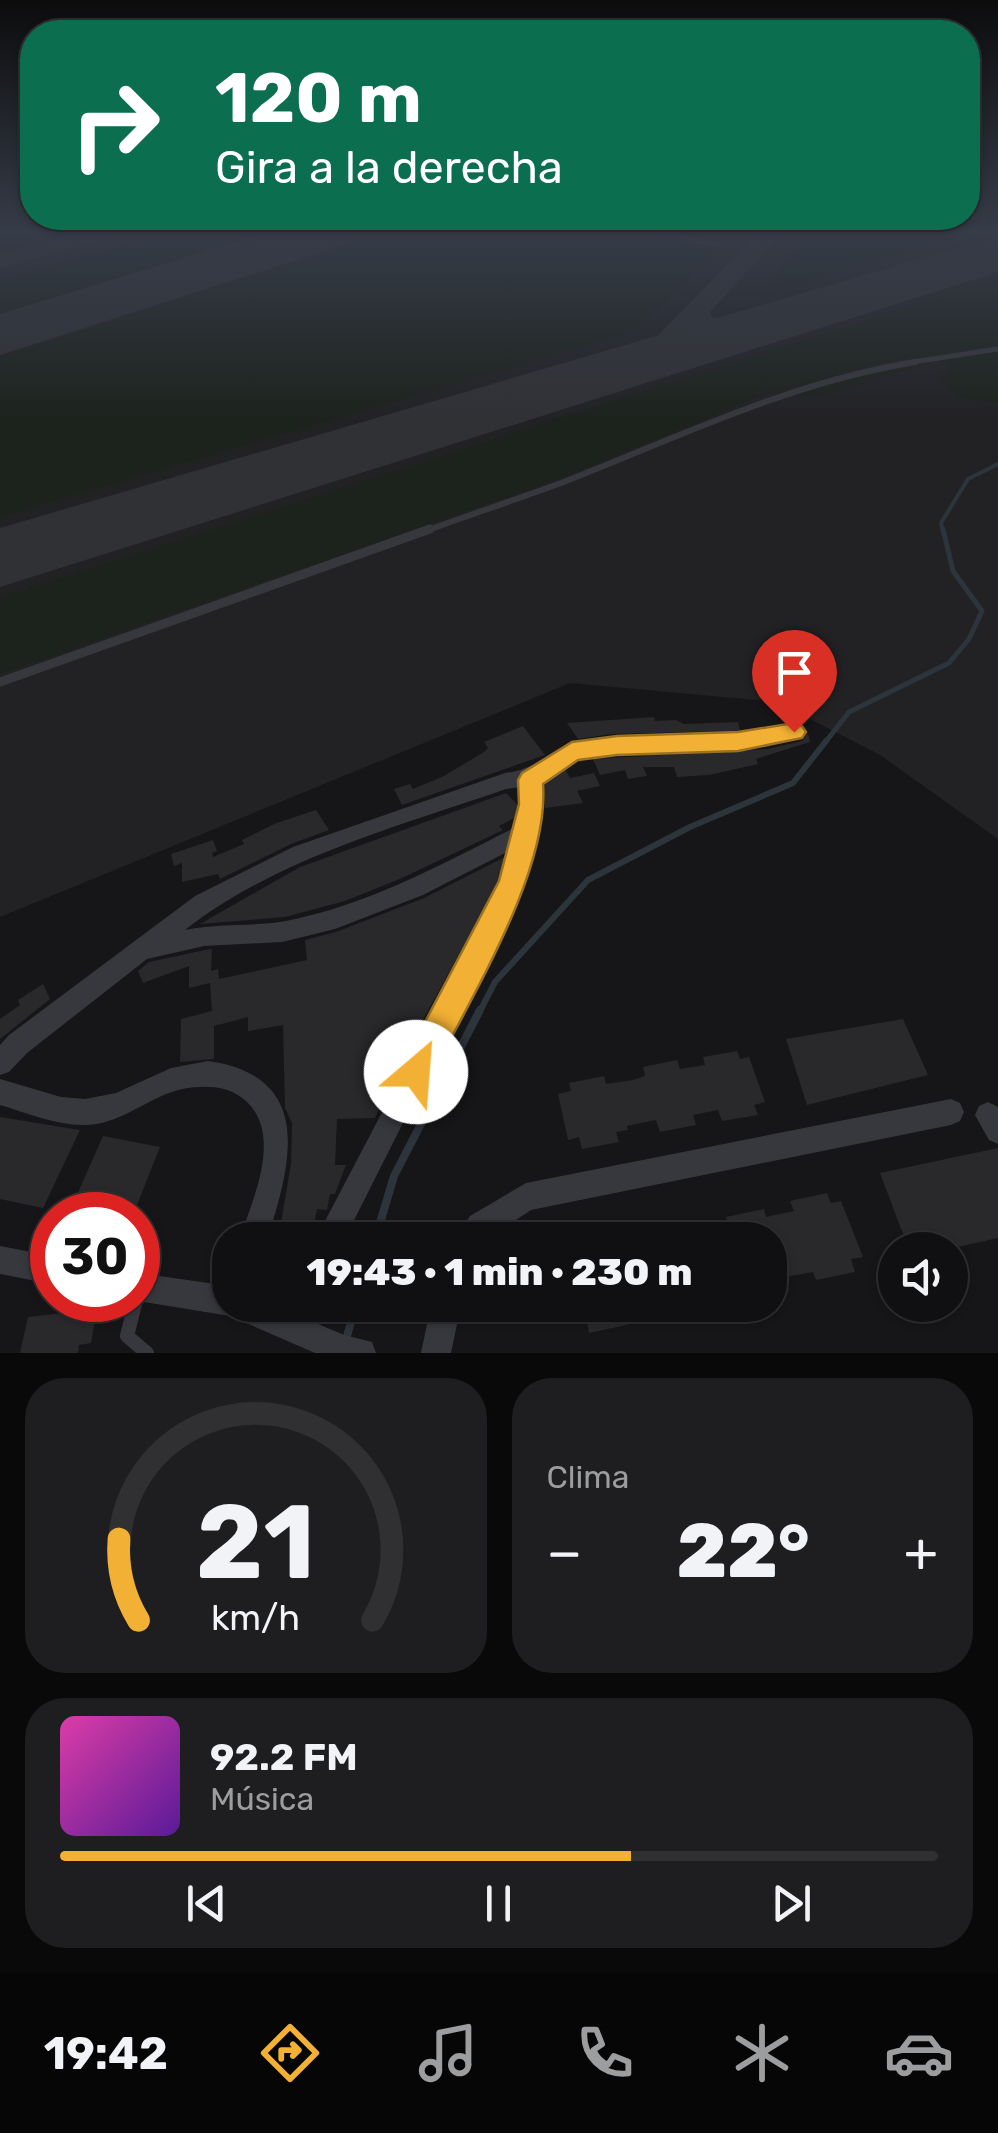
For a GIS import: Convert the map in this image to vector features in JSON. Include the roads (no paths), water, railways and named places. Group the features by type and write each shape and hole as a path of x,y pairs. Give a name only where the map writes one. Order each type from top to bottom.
{"street":[{"path":"0,1063 18,1044 204,903 300,852 505,781 530,780 572,752 617,746 732,742 794,732"},
{"path":"338,1222 506,896 532,804 530,780"},
{"path":"143,950 204,936 282,932 336,919 415,888 524,833"},
{"path":"0,1092 78,1113 114,1107 190,1076 225,1075 254,1086 266,1103 276,1136 273,1180 258,1222"},
{"path":"486,1222 526,1197 951,1112"},
{"path":"0,1260 30,1266"},
{"path":"160,1295 212,1299"},
{"path":"302,1322 343,1350 360,1353"},
{"path":"436,1353 442,1322"}],"lane":[{"path":"0,682 560,483 764,399 865,370 998,349"},
{"path":"129,1322 128,1336 147,1353"}],"waterway":[{"path":"943,532 941,523 968,479 998,464"},
{"path":"824,744 849,712 949,663 969,639 982,611 953,571 943,529"},
{"path":"479,1013 495,982 588,880 690,827 793,783 826,741"},
{"path":"380,1222 394,1176 480,1010"},
{"path":"342,1353 351,1322"}]}
